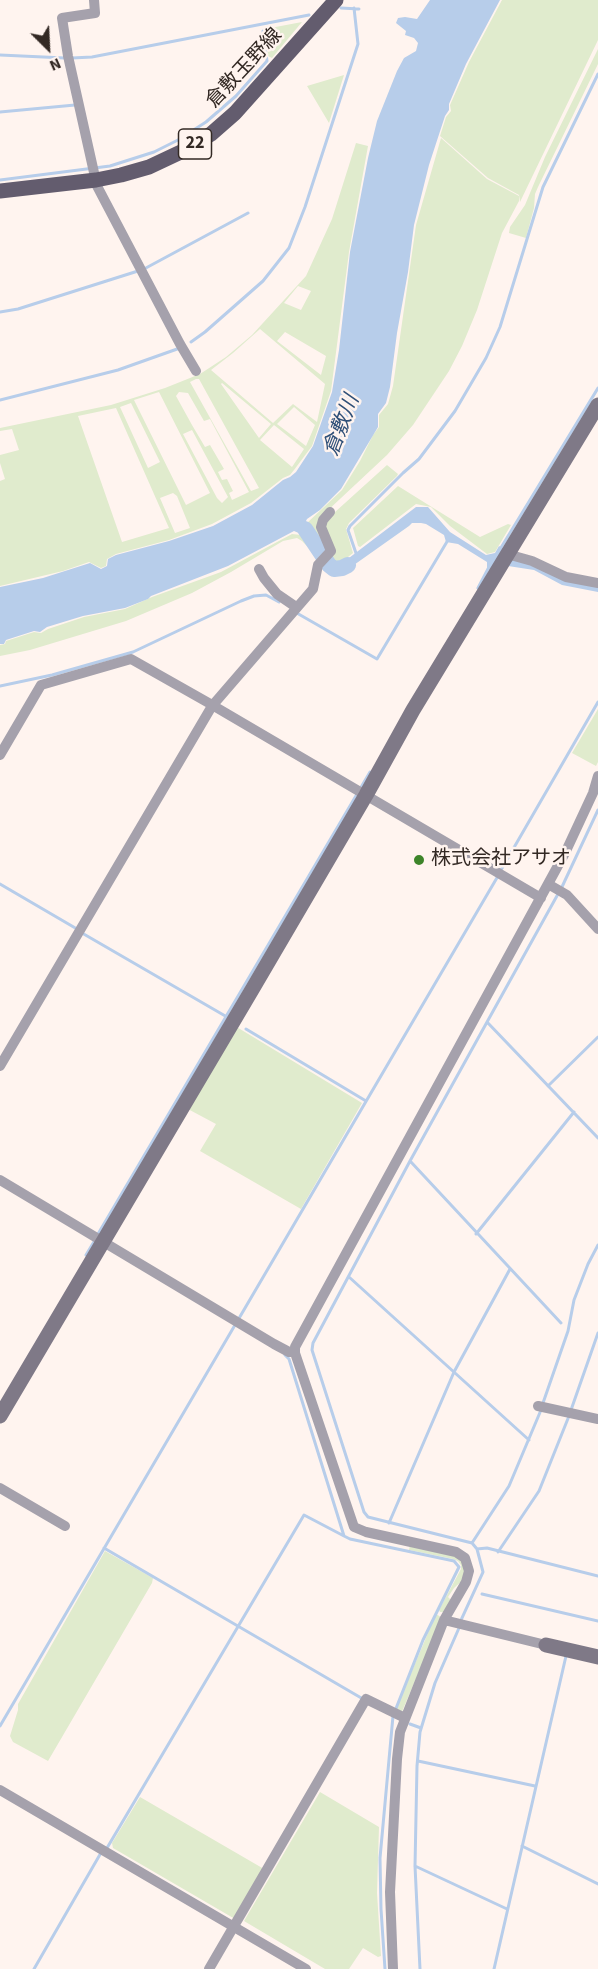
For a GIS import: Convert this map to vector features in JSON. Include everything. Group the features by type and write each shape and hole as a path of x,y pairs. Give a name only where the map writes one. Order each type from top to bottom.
{"main road":[{"name":"倉敷玉野線","path":"0,191 94,172 121,175 149,167 183,151 210,134 235,113 336,0"}],"street":[{"path":"94,0 95,13 62,18 97,186 181,347 196,371"},
{"path":"0,1416 99,1238 361,792 598,405"},
{"path":"0,1066 212,706 313,589 318,565 331,551 321,527 323,520 330,513"},
{"path":"505,559 532,561 566,577 598,583"},
{"path":"259,568 277,594 294,610"},
{"path":"0,755 41,685 130,659 143,664 541,898"},
{"path":"393,1969 390,1892 400,1732 397,1714 444,1620 468,1579 470,1571 463,1556 456,1552 366,1532 354,1527 295,1351 297,1342 541,898 556,888 598,776"},
{"path":"556,888 598,929"},
{"path":"0,1180 274,1344 289,1352 295,1351"},
{"path":"541,1406 598,1419"},
{"path":"0,1488 65,1526"},
{"path":"444,1620 598,1657"},
{"path":"209,1969 366,1699 397,1714"},
{"path":"0,1790 306,1969"}],"green space":[{"path":"502,0 598,0 598,40 520,202 519,195 488,178 440,136 446,117 451,111 450,105 469,62"},
{"path":"302,22 272,58 268,56 265,29"},
{"path":"598,49 598,64 535,194 534,208 526,238 509,233 510,227 525,205 545,157"},
{"path":"344,75 329,123 307,86"},
{"path":"441,138 487,179 519,196 519,201 502,233 477,310 449,371 413,425 387,455 325,513 324,544 322,545 307,523 342,490 379,427 379,415 388,404 393,386 416,225"},
{"path":"356,143 368,146 349,252 331,391 312,446 290,475 251,503 212,524 169,540 116,554 107,559 106,566 101,568 89,562 63,571 0,586 0,481 5,479 0,455 19,450 12,429 0,431 0,428 111,405 200,374 226,357 252,335 306,276 332,219","holes":["298,286 311,291 301,310 284,303","260,329 325,384 317,422 293,404 273,423 211,370","285,332 326,356 321,375 277,341","199,379 259,488 251,491 190,382","222,383 271,424 259,438 221,384","159,392 210,493 186,505 134,400","179,392 188,393 204,421 210,419 249,492 232,500 229,493 233,491 227,479 222,480 218,472 224,469 210,445 205,447 176,396","131,403 160,462 148,468 120,407","294,407 315,425 306,446 277,424","116,408 169,528 122,542 78,416","274,425 304,449 292,467 260,440","192,430 228,497 222,503 217,498 183,434","173,493 177,496 190,528 175,533 160,498"]},
{"path":"387,465 398,474 397,476 349,523 346,529 353,553 343,561 333,562 329,557 324,522"},
{"path":"398,486 480,537 508,524 511,525 495,552 487,554 450,526 431,507 416,504 360,547 358,546 353,528"},
{"path":"292,534 301,535 313,549 311,550 297,538 283,541 192,593 126,621 30,650 0,656 0,645 5,644 6,641 34,632 41,633 84,617 125,609 221,572"},
{"path":"598,709 598,762 596,766 572,753"},
{"path":"235,1026 362,1103 301,1209 200,1151 216,1124 186,1108"},
{"path":"410,1545 449,1553 464,1562 464,1579 448,1597 451,1600 444,1612 439,1610 461,1565 453,1559 409,1550"},
{"path":"105,1551 153,1578 152,1583 48,1761 13,1742 10,1736 18,1704"},
{"path":"436,1614 441,1619 401,1714 395,1711"},
{"path":"320,1792 379,1827 377,1893 381,1956 378,1957 363,1948 349,1969 325,1969 244,1921"},
{"path":"140,1797 264,1869 235,1919 113,1848 112,1843"}],"water":[{"name":"倉敷川","path":"430,0 500,0 466,64 449,104 449,110 429,165 414,225 390,387 386,403 378,414 378,427 341,489 305,523 319,541 319,545 315,548 301,534 294,531 228,566 125,608 83,616 47,627 40,632 34,631 6,640 4,644 0,644 0,587 43,578 90,563 101,569 107,566 108,559 116,555 213,526 252,505 296,472 313,446 332,392 350,252 377,121 397,71 404,58 416,51 418,43 414,38 405,35 406,31 396,23 398,18 417,19"},
{"path":"416,507 428,507 450,532 486,555 495,553 499,546 534,565 598,586 598,592 562,585 534,570 508,566 490,570 487,568 487,562 458,544 446,542 444,535 421,523 412,523 344,572 333,573 328,568 330,563 339,564 345,561"}],"waterway":[{"path":"341,8 359,9"},
{"path":"191,342 263,281 289,248 305,207 358,44 354,8"},
{"path":"72,58 92,57 309,15"},
{"path":"0,180 110,166 154,152 178,140 206,122 236,96 267,61 263,31"},
{"path":"0,55 65,58"},
{"path":"357,556 348,530 350,526 419,459 455,411 486,358 500,327 543,187 598,74"},
{"path":"0,112 75,105"},
{"path":"144,269 248,213"},
{"path":"0,312 18,309 138,271"},
{"path":"0,400 118,370 180,348"},
{"path":"499,551 598,388"},
{"path":"305,529 329,565 334,569 348,565"},
{"path":"295,612 377,659 448,540"},
{"path":"478,588 489,567"},
{"path":"0,686 52,675 133,652 254,596 266,595 279,602"},
{"path":"501,870 598,702"},
{"path":"98,1234 370,772"},
{"path":"561,889 598,810"},
{"path":"238,1320 498,876"},
{"path":"0,884 77,929"},
{"path":"461,1620 483,1572 477,1549 472,1543 368,1517 364,1512 312,1350 313,1343 410,1161 558,894"},
{"path":"82,933 227,1017"},
{"path":"487,1022 598,1138"},
{"path":"246,1029 366,1101"},
{"path":"548,1086 598,1037"},
{"path":"476,1234 574,1112"},
{"path":"411,1162 561,1323"},
{"path":"86,1255 95,1240"},
{"path":"543,1403 568,1331 574,1300 598,1245"},
{"path":"389,1523 454,1372 510,1269"},
{"path":"349,1277 529,1440"},
{"path":"0,1726 235,1325"},
{"path":"571,1410 598,1333"},
{"path":"285,1355 289,1359 344,1536 454,1561 459,1567 423,1640 393,1716 380,1858 385,1969"},
{"path":"472,1543 509,1486 541,1410"},
{"path":"498,1552 539,1491 569,1416"},
{"path":"107,1848 304,1515 344,1536"},
{"path":"104,1548 363,1699"},
{"path":"477,1549 487,1548 598,1576"},
{"path":"482,1594 598,1621"},
{"path":"420,1969 415,1866 420,1732 435,1683 459,1628"},
{"path":"494,1969 566,1656"},
{"path":"410,1724 421,1728"},
{"path":"418,1761 535,1786"},
{"path":"522,1846 598,1884"},
{"path":"34,1969 102,1851"},
{"path":"415,1866 507,1909"}],"place":[{"name":"株式会社アサオ","path":"419,860"}]}
